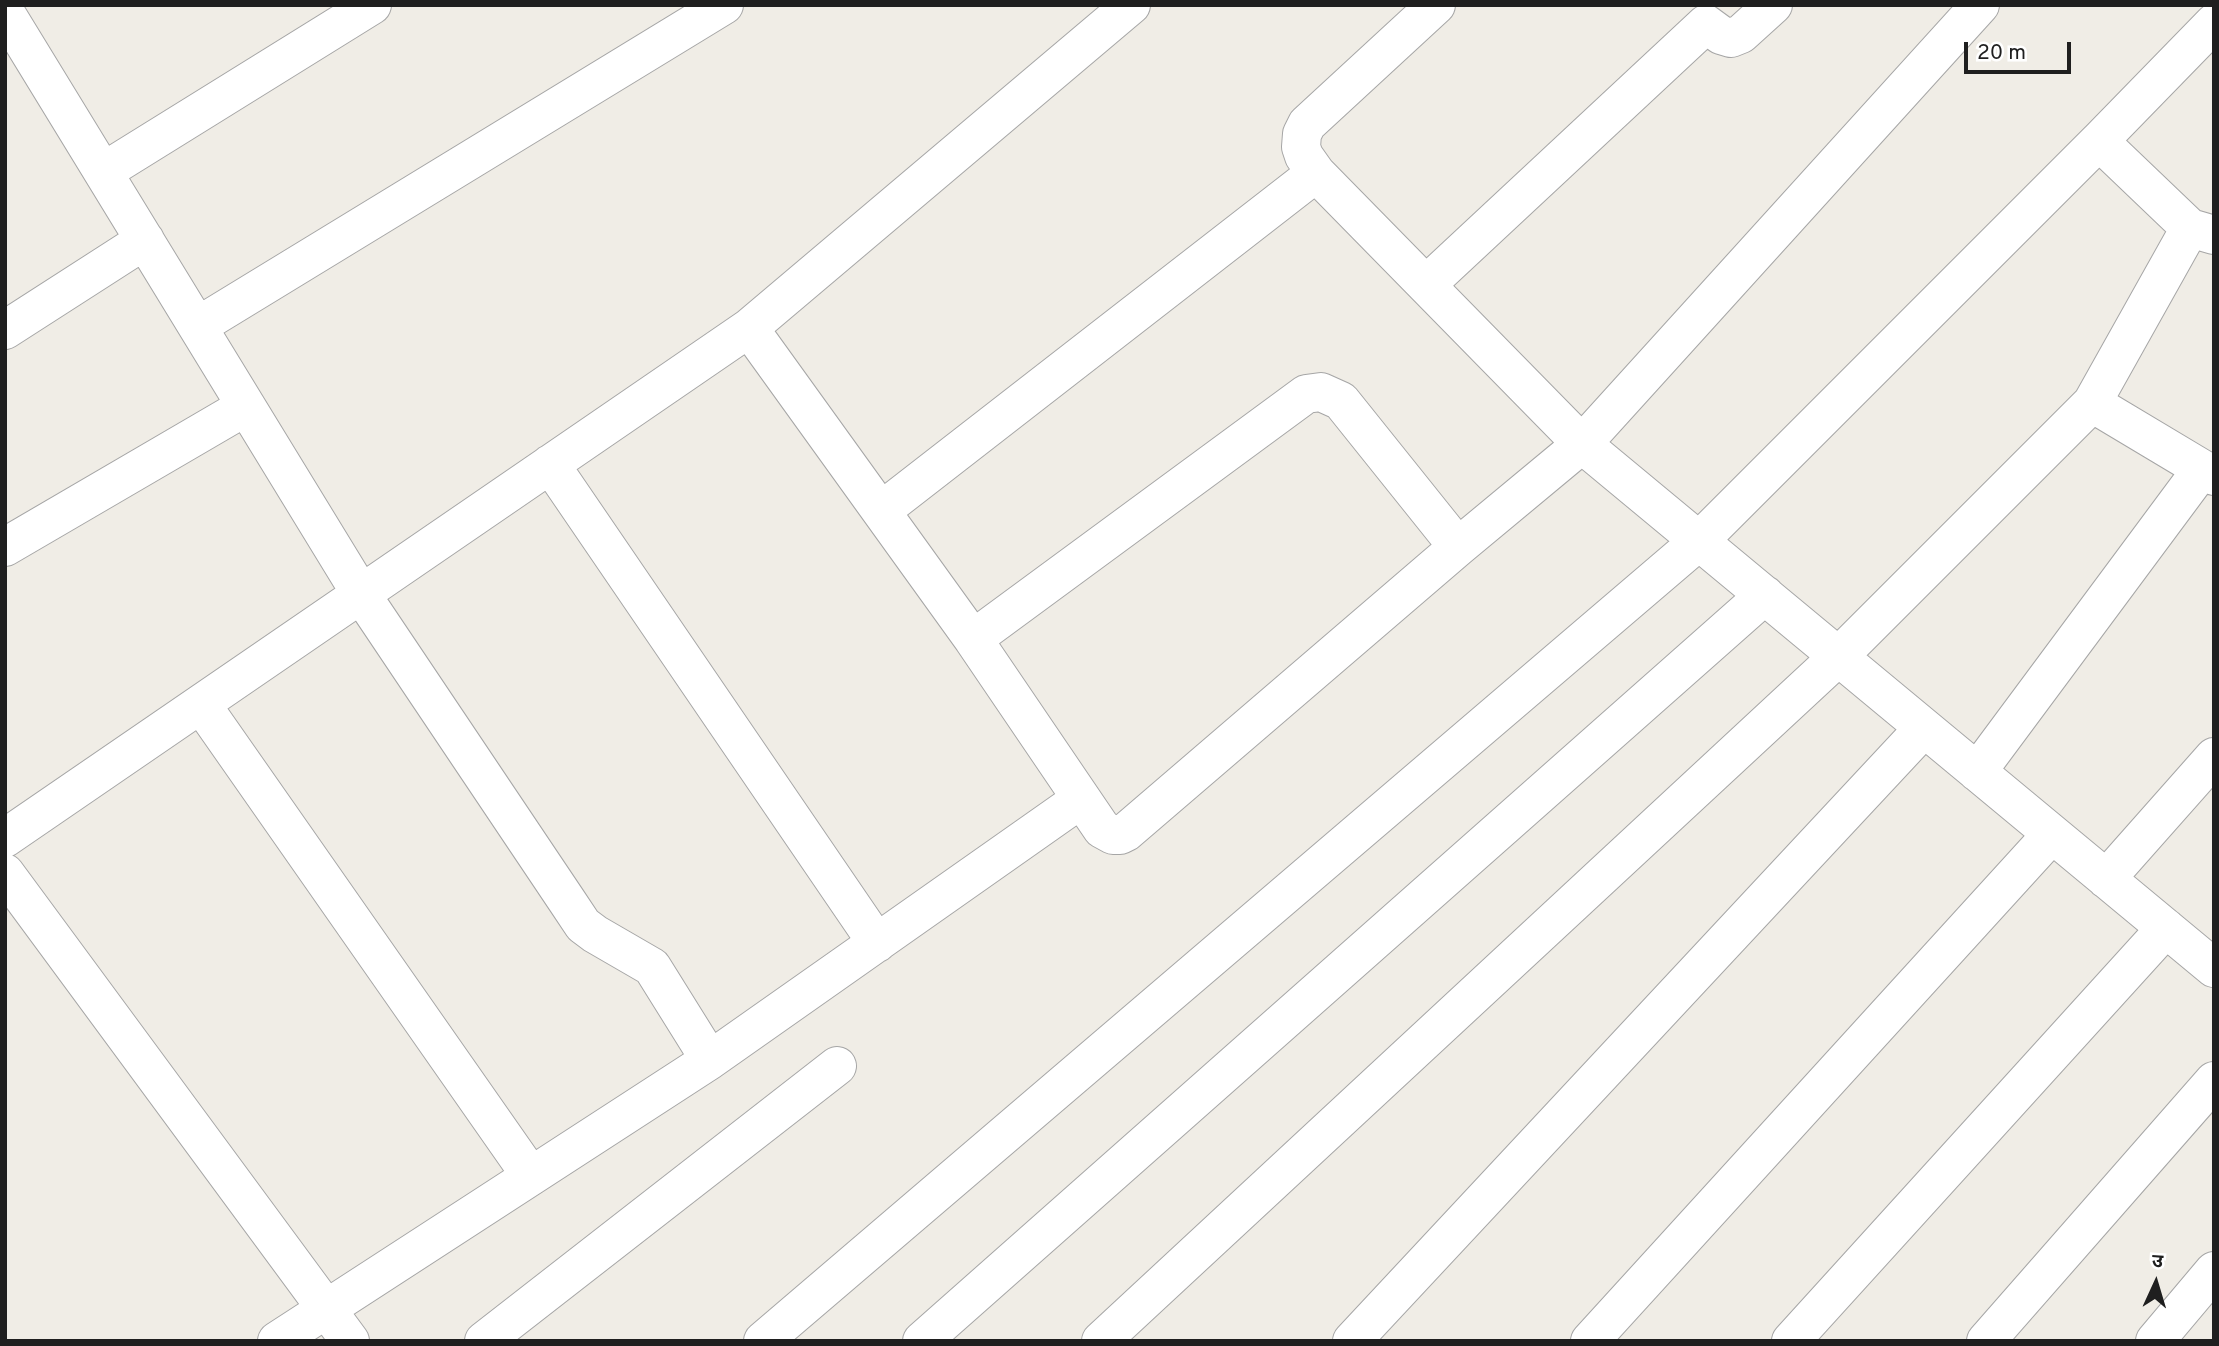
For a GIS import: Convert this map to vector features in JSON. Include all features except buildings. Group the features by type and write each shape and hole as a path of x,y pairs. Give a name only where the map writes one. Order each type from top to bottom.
{"street":[{"path":"103,172 372,5"},
{"path":"198,326 724,5"},
{"path":"5,838 749,328 1131,5"},
{"path":"1426,285 1698,15 1721,35 1731,38 1741,34 1773,5"},
{"path":"749,328 973,639 1081,799 1107,832 1113,835 1126,832 1582,444 1980,5"},
{"path":"1425,9 1307,124 1301,147 1316,173 1582,444 2214,968"},
{"path":"5,12 361,594 583,925 652,967 710,1060"},
{"path":"763,1341 1699,541 2214,23"},
{"path":"1101,1341 1838,657 2092,403 2202,231 2099,141"},
{"path":"881,511 1316,173"},
{"path":"5,330 145,240"},
{"path":"973,639 1306,394 1321,392 1341,401 1458,547"},
{"path":"1977,772 2208,472 2092,403"},
{"path":"5,547 245,407"},
{"path":"550,464 877,943"},
{"path":"922,1341 1765,595"},
{"path":"201,704 531,1176"},
{"path":"1352,1341 1924,728"},
{"path":"2106,879 2214,757"},
{"path":"277,1341 710,1060 1081,799"},
{"path":"1590,1341 2052,834"},
{"path":"5,873 350,1341"},
{"path":"1791,1341 2166,928"},
{"path":"484,1341 837,1066"},
{"path":"1986,1341 2214,1081"},
{"path":"2155,1341 2214,1271"}]}
